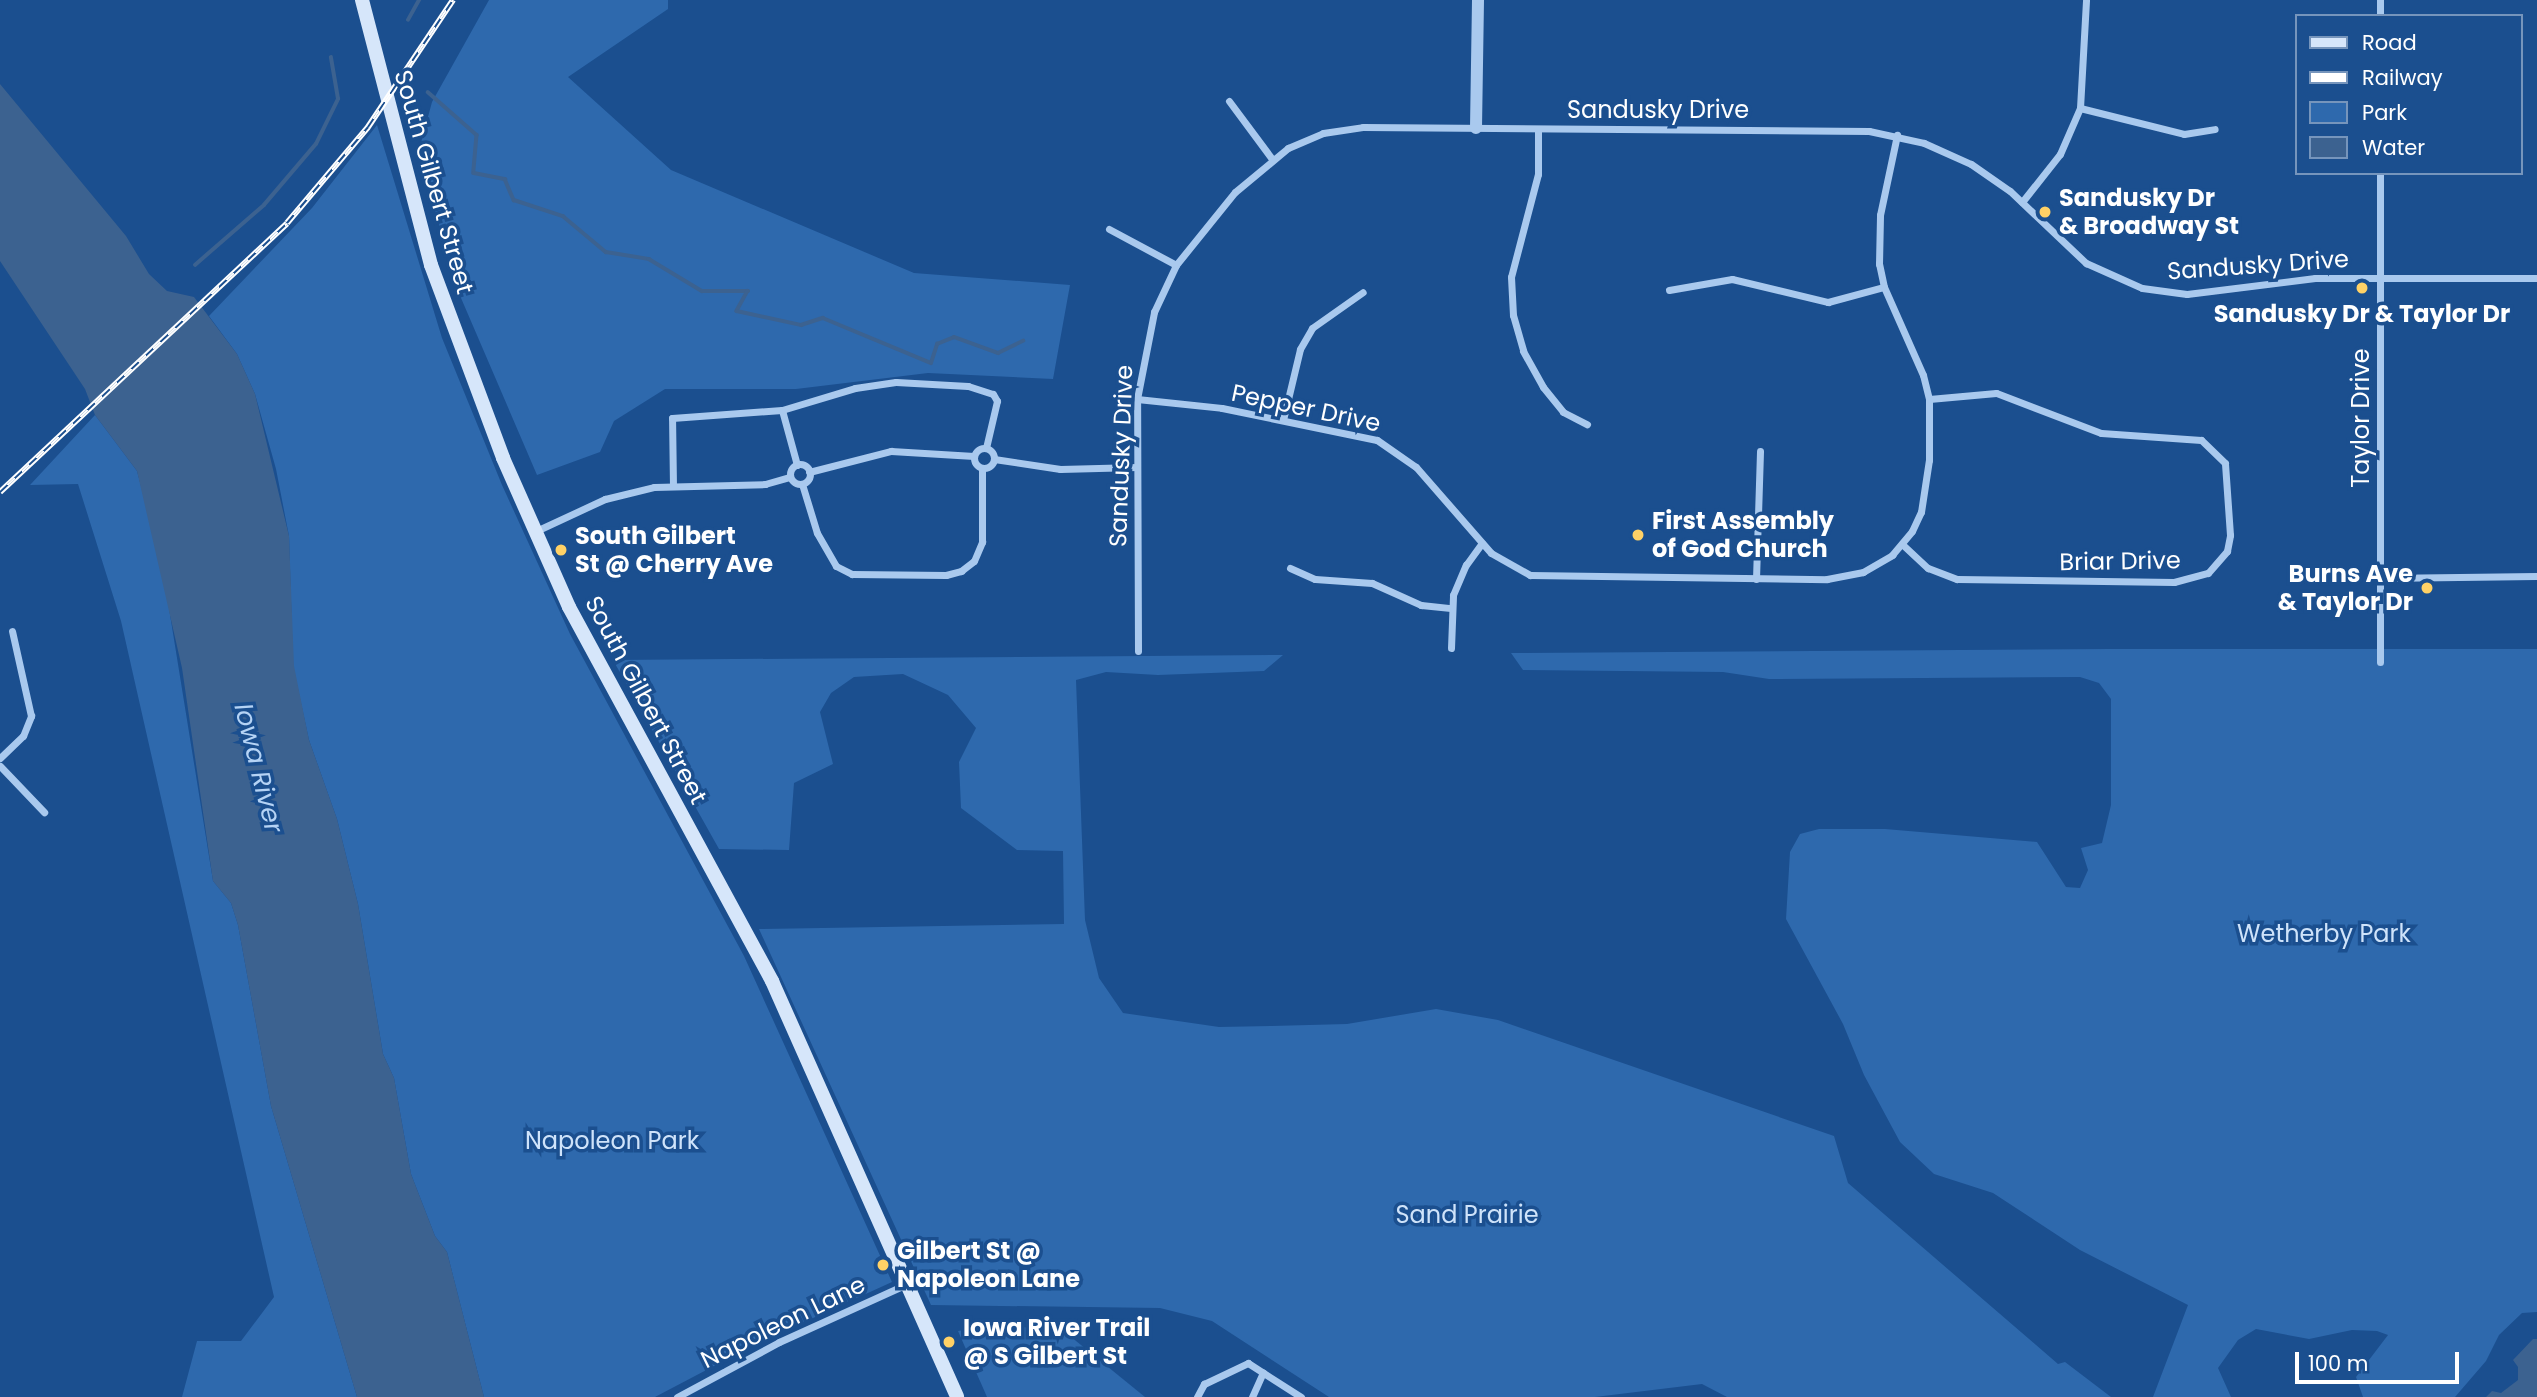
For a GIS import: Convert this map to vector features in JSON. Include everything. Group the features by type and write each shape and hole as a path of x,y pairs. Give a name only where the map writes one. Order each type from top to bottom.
{"main road":[{"name":"South Gilbert Street","path":"362,0 431,265 498,446 569,607 772,981 957,1397"}],"street":[{"path":"1476,128 1478,0"},
{"path":"2022,202 2060,154 2080,108 2086,0"},
{"path":"1229,102 1272,159"},
{"path":"2080,108 2184,134 2215,129"},
{"name":"Sandusky Drive","path":"1138,651 1137,400 1147,336 1176,265 1214,213 1272,159 1305,140 1341,129 1848,130 1897,135 1971,164 2022,202 2086,263 2142,288 2187,294 2285,280 2537,278"},
{"path":"1538,129 1538,174 1511,277 1513,315 1522,351 1544,387 1563,412 1587,424"},
{"name":"Pepper Drive","path":"1137,400 1283,420 1363,435 1391,447 1416,467 1482,543 1504,564 1544,578 1846,577 1877,565 1903,545 1921,512 1926,486 1929,399 1884,287 1879,227 1897,135"},
{"name":"Taylor Drive","path":"2380,175 2380,662"},
{"path":"1109,229 1176,265"},
{"path":"1669,290 1732,279 1828,302 1884,287"},
{"path":"1283,420 1300,349 1312,328 1363,292"},
{"path":"673,486 672,418 782,410 855,388 896,382 984,389 997,401 986,448 974,456 891,451 809,472 797,465 782,410"},
{"name":"Briar Drive","path":"1903,545 1928,568 1957,579 2174,582 2208,573 2229,543 2230,478 2219,453 2201,440 2101,433 1996,393 1929,399"},
{"path":"986,448 994,458 1060,469 1137,467"},
{"path":"1756,579 1760,451"},
{"path":"790,477 802,484 817,533 836,566 852,574 946,575 961,571 974,561 982,542 982,468 974,456"},
{"path":"982,468 994,458"},
{"path":"536,531 605,499 673,486 765,484 790,477 797,465"},
{"path":"802,484 809,472"},
{"path":"1451,648 1451,608 1458,579 1482,543"},
{"path":"1290,568 1315,579 1372,583 1421,605 1451,608"},
{"path":"2381,578 2537,576"},
{"path":"0,758 23,736 31,716 12,631"},
{"path":"0,766 44,812"},
{"name":"Napoleon Lane","path":"677,1397 779,1342 908,1284"},
{"path":"1197,1397 1204,1384 1248,1363 1301,1397"},
{"path":"1252,1397 1263,1372"}],"green space":[{"path":"489,0 668,0 668,9 568,77 671,170 914,273 1070,285 1053,379 928,373 796,389 665,389 614,421 600,452 537,475 461,298 418,154 432,102"},
{"name":"Napoleon Park","path":"377,125 442,338 502,485 570,634 744,956 892,1282 754,1345 655,1397 484,1397 447,1252 435,1236 411,1174 394,1078 383,1054 358,904 337,819 309,740 293,666 289,536 276,469 255,394 237,354 209,316 312,208"},
{"path":"95,415 137,471 162,565 213,881 231,903 238,925 271,1106 357,1397 182,1397 197,1341 241,1341 274,1297 121,621 78,484 30,485"},
{"name":"Wetherby Park","path":"2537,649 2537,1312 2522,1313 2499,1335 2486,1361 2455,1397 2363,1397 2356,1377 2388,1335 2377,1331 2352,1330 2309,1339 2256,1329 2238,1340 2218,1368 2231,1397 2153,1397 2188,1305 2080,1250 1993,1193 1934,1174 1900,1142 1864,1075 1843,1024 1786,919 1790,852 1800,834 1819,829 1885,829 2037,842 2066,887 2080,888 2088,870 2081,848 2102,843 2111,805 2111,699 2099,683 2080,677 1769,679 1723,672 1523,670 1511,653"},
{"name":"Sand Prairie","path":"1283,655 1264,671 1158,675 1106,672 1076,680 1085,920 1099,978 1123,1013 1219,1027 1347,1024 1436,1009 1498,1020 1834,1136 1848,1183 2058,1364 2065,1362 2111,1397 1727,1397 1702,1384 1595,1397 1329,1397 1212,1321 1160,1308 931,1305 759,929 1064,924 1063,851 1017,850 961,808 959,762 976,728 948,695 903,674 854,677 831,693 820,712 833,764 794,783 789,850 719,849 613,660"},
{"path":"997,1324 1065,1332 1145,1397 987,1397 958,1331"}],"water":[{"name":"Iowa River","path":"0,84 126,236 149,274 167,291 194,297 237,354 255,394 289,536 294,666 309,740 337,819 358,904 383,1054 394,1078 411,1174 435,1236 447,1252 484,1397 357,1397 271,1106 238,925 231,903 213,881 182,668 137,471 95,415 85,389 0,261"},
{"path":"2533,1339 2537,1339 2537,1397 2486,1397 2492,1391 2501,1393 2518,1380 2518,1367 2513,1360"}],"waterway":[{"path":"408,20 419,0"},
{"path":"195,265 264,205 316,144 338,99 331,58"},
{"path":"428,92 477,135 474,173 505,179 514,200 563,216 606,252 649,259 702,291 748,291 737,311 801,325 823,318 931,363 937,344 954,337 998,353 1023,341"}],"railway":[{"path":"0,492 287,223 368,127 453,0"}],"place":[{"name":"Sandusky Dr & Broadway St","path":"2045,212"},
{"name":"Sandusky Dr & Taylor Dr","path":"2362,288"},
{"name":"First Assembly of God Church","path":"1638,535"},
{"name":"South Gilbert St @ Cherry Ave","path":"561,550"},
{"name":"Burns Ave & Taylor Dr","path":"2427,588"},
{"name":"Gilbert St @ Napoleon Lane","path":"883,1265"},
{"name":"Iowa River Trail @ S Gilbert St","path":"949,1342"}]}
